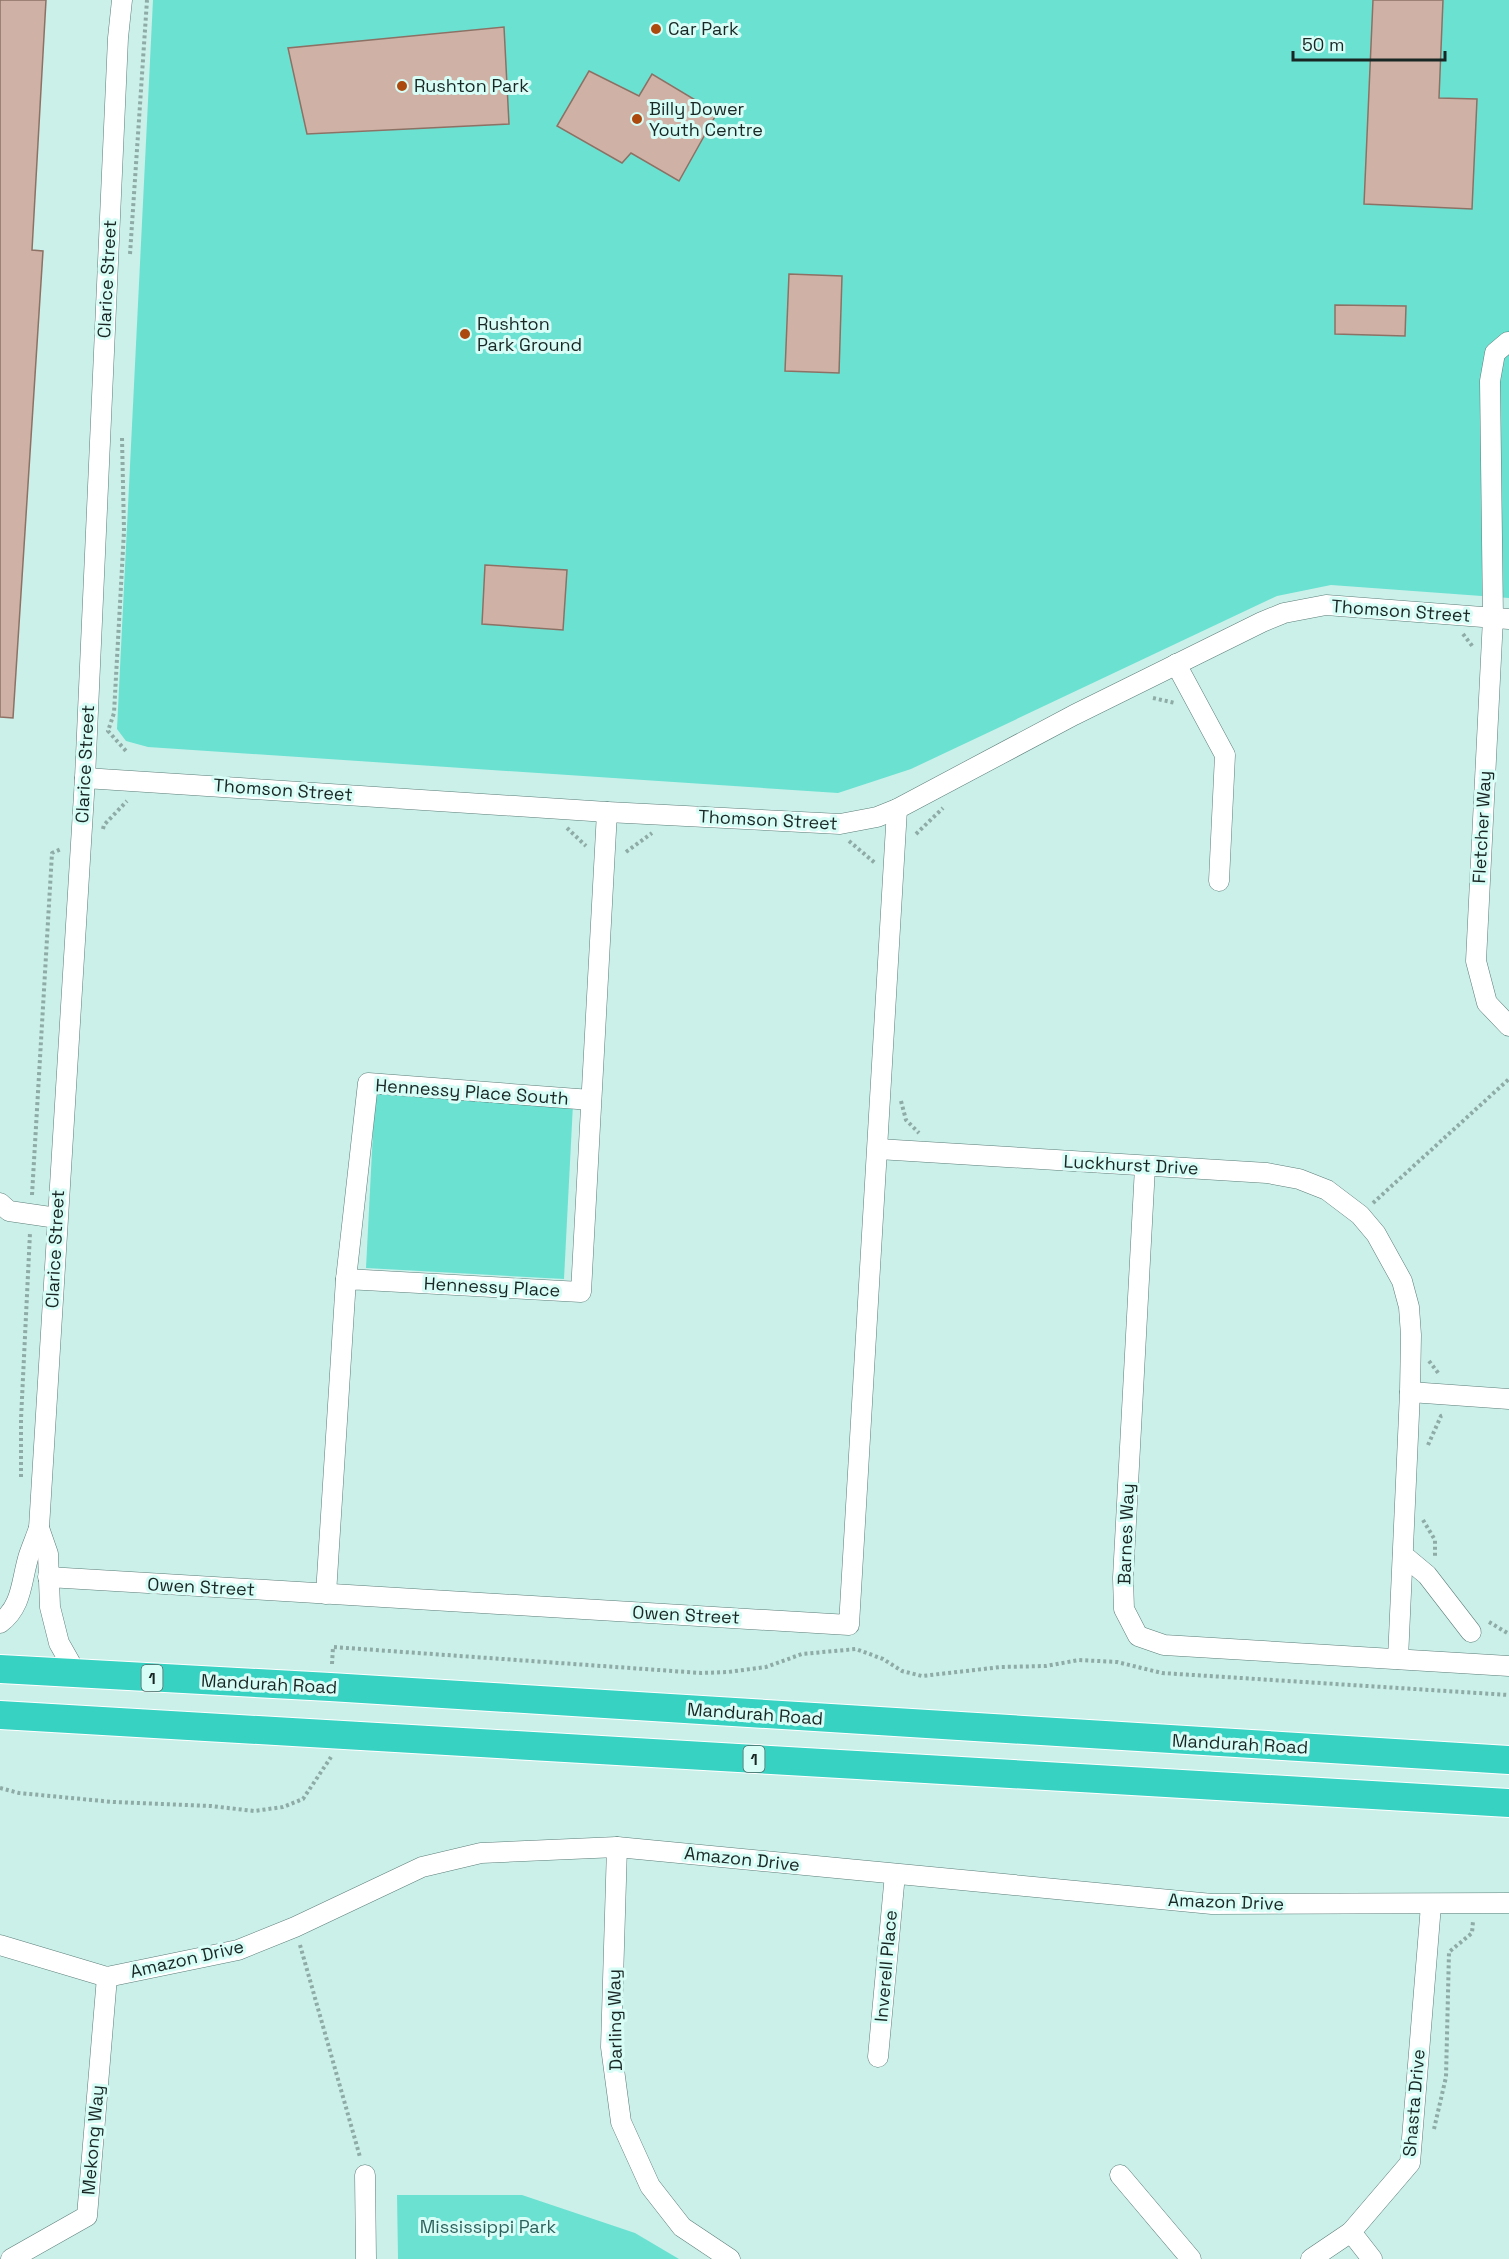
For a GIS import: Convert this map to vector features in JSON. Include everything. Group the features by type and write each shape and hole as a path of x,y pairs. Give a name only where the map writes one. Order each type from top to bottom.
{"highway":[{"name":"Mandurah Road","path":"0,1669 1509,1760"},
{"name":"1","path":"0,1715 1509,1803"}],"street":[{"name":"Clarice Street","path":"0,1623 17,1605 29,1556 39,1528 85,778 122,0"},
{"name":"Fletcher Way","path":"1508,342 1496,353 1490,381 1501,618 1476,961 1487,1003 1509,1026"},
{"name":"Thomson Street","path":"85,778 607,812 840,824 877,817 897,809 1074,715 1284,613 1326,605 1501,618"},
{"path":"1176,664 1225,755 1219,881"},
{"path":"878,1149 897,809"},
{"name":"Hennessy Place","path":"346,1279 581,1292 607,812"},
{"name":"Hennessy Place South","path":"346,1279 368,1083 591,1100"},
{"name":"Luckhurst Drive","path":"878,1149 1267,1173 1299,1179 1327,1190 1360,1215 1377,1234 1402,1281 1407,1298 1411,1335 1398,1659"},
{"name":"Owen Street","path":"48,1577 849,1625 878,1149"},
{"name":"Barnes Way","path":"1145,1167 1122,1578 1124,1610 1138,1636 1164,1645 1398,1659"},
{"path":"0,1203 9,1210 57,1218"},
{"path":"327,1594 346,1279"},
{"path":"1410,1392 1509,1399"},
{"name":"Clarice Street","path":"39,1528 48,1554 50,1607 59,1643 76,1673"},
{"path":"1403,1555 1427,1575 1478,1626"},
{"path":"1398,1659 1509,1666"},
{"name":"Amazon Drive","path":"0,1945 107,1977 238,1950 295,1927 422,1867 480,1853 617,1847 1212,1904 1509,1903"},
{"name":"Darling Way","path":"617,1847 611,2047 621,2122 650,2186 682,2227 730,2259"},
{"name":"Inverell Place","path":"878,2057 895,1875"},
{"name":"Shasta Drive","path":"1311,2259 1351,2232 1410,2163 1431,1905"},
{"name":"Mekong Way","path":"11,2259 87,2216 107,1977"},
{"path":"365,2175 366,2259"},
{"path":"1120,2175 1191,2259"},
{"path":"1351,2232 1372,2259"}],"path":[{"path":"129,264 147,0"},
{"path":"121,428 124,531 114,713 108,731 126,751"},
{"path":"1459,629 1476,651"},
{"path":"21,1478 28,1251 44,1011 49,888 52,853 65,847"},
{"path":"1365,1200 1370,1205 1509,1079"},
{"path":"900,1100 906,1120 919,1133 929,1135"},
{"path":"1427,1446 1441,1416 1458,1411 1460,1380 1440,1375 1429,1362 1429,1353"},
{"path":"1422,1518 1435,1540 1435,1557 1440,1566"},
{"path":"1478,1626 1509,1634"},
{"path":"295,1927 365,2175"}],"green space":[{"path":"153,0 1509,0 1509,598 1331,585 1277,596 911,769 838,793 148,747 126,741 117,729"},
{"path":"375,1093 573,1104 564,1279 366,1268"},
{"name":"Mississippi Park","path":"397,2195 522,2195 635,2233 679,2259 398,2259"}],"building":[{"path":"0,0 46,0 32,250 43,251 13,718 0,717"},
{"path":"1373,0 1443,0 1439,98 1477,99 1472,209 1364,204"},
{"name":"Rushton Park","path":"504,27 509,124 307,134 288,48"},
{"name":"Billy Dower Youth Centre","path":"589,71 639,96 652,74 717,113 679,181 631,153 622,163 557,126"},
{"path":"789,274 842,276 839,373 785,371"},
{"path":"1335,305 1406,306 1405,336 1335,334"},
{"path":"485,565 567,570 563,630 482,624"}],"place":[{"name":"Car Park","path":"656,29"},
{"name":"Rushton Park","path":"402,86"},
{"name":"Billy Dower Youth Centre","path":"637,119"},
{"name":"Rushton Park Ground","path":"465,334"}]}
